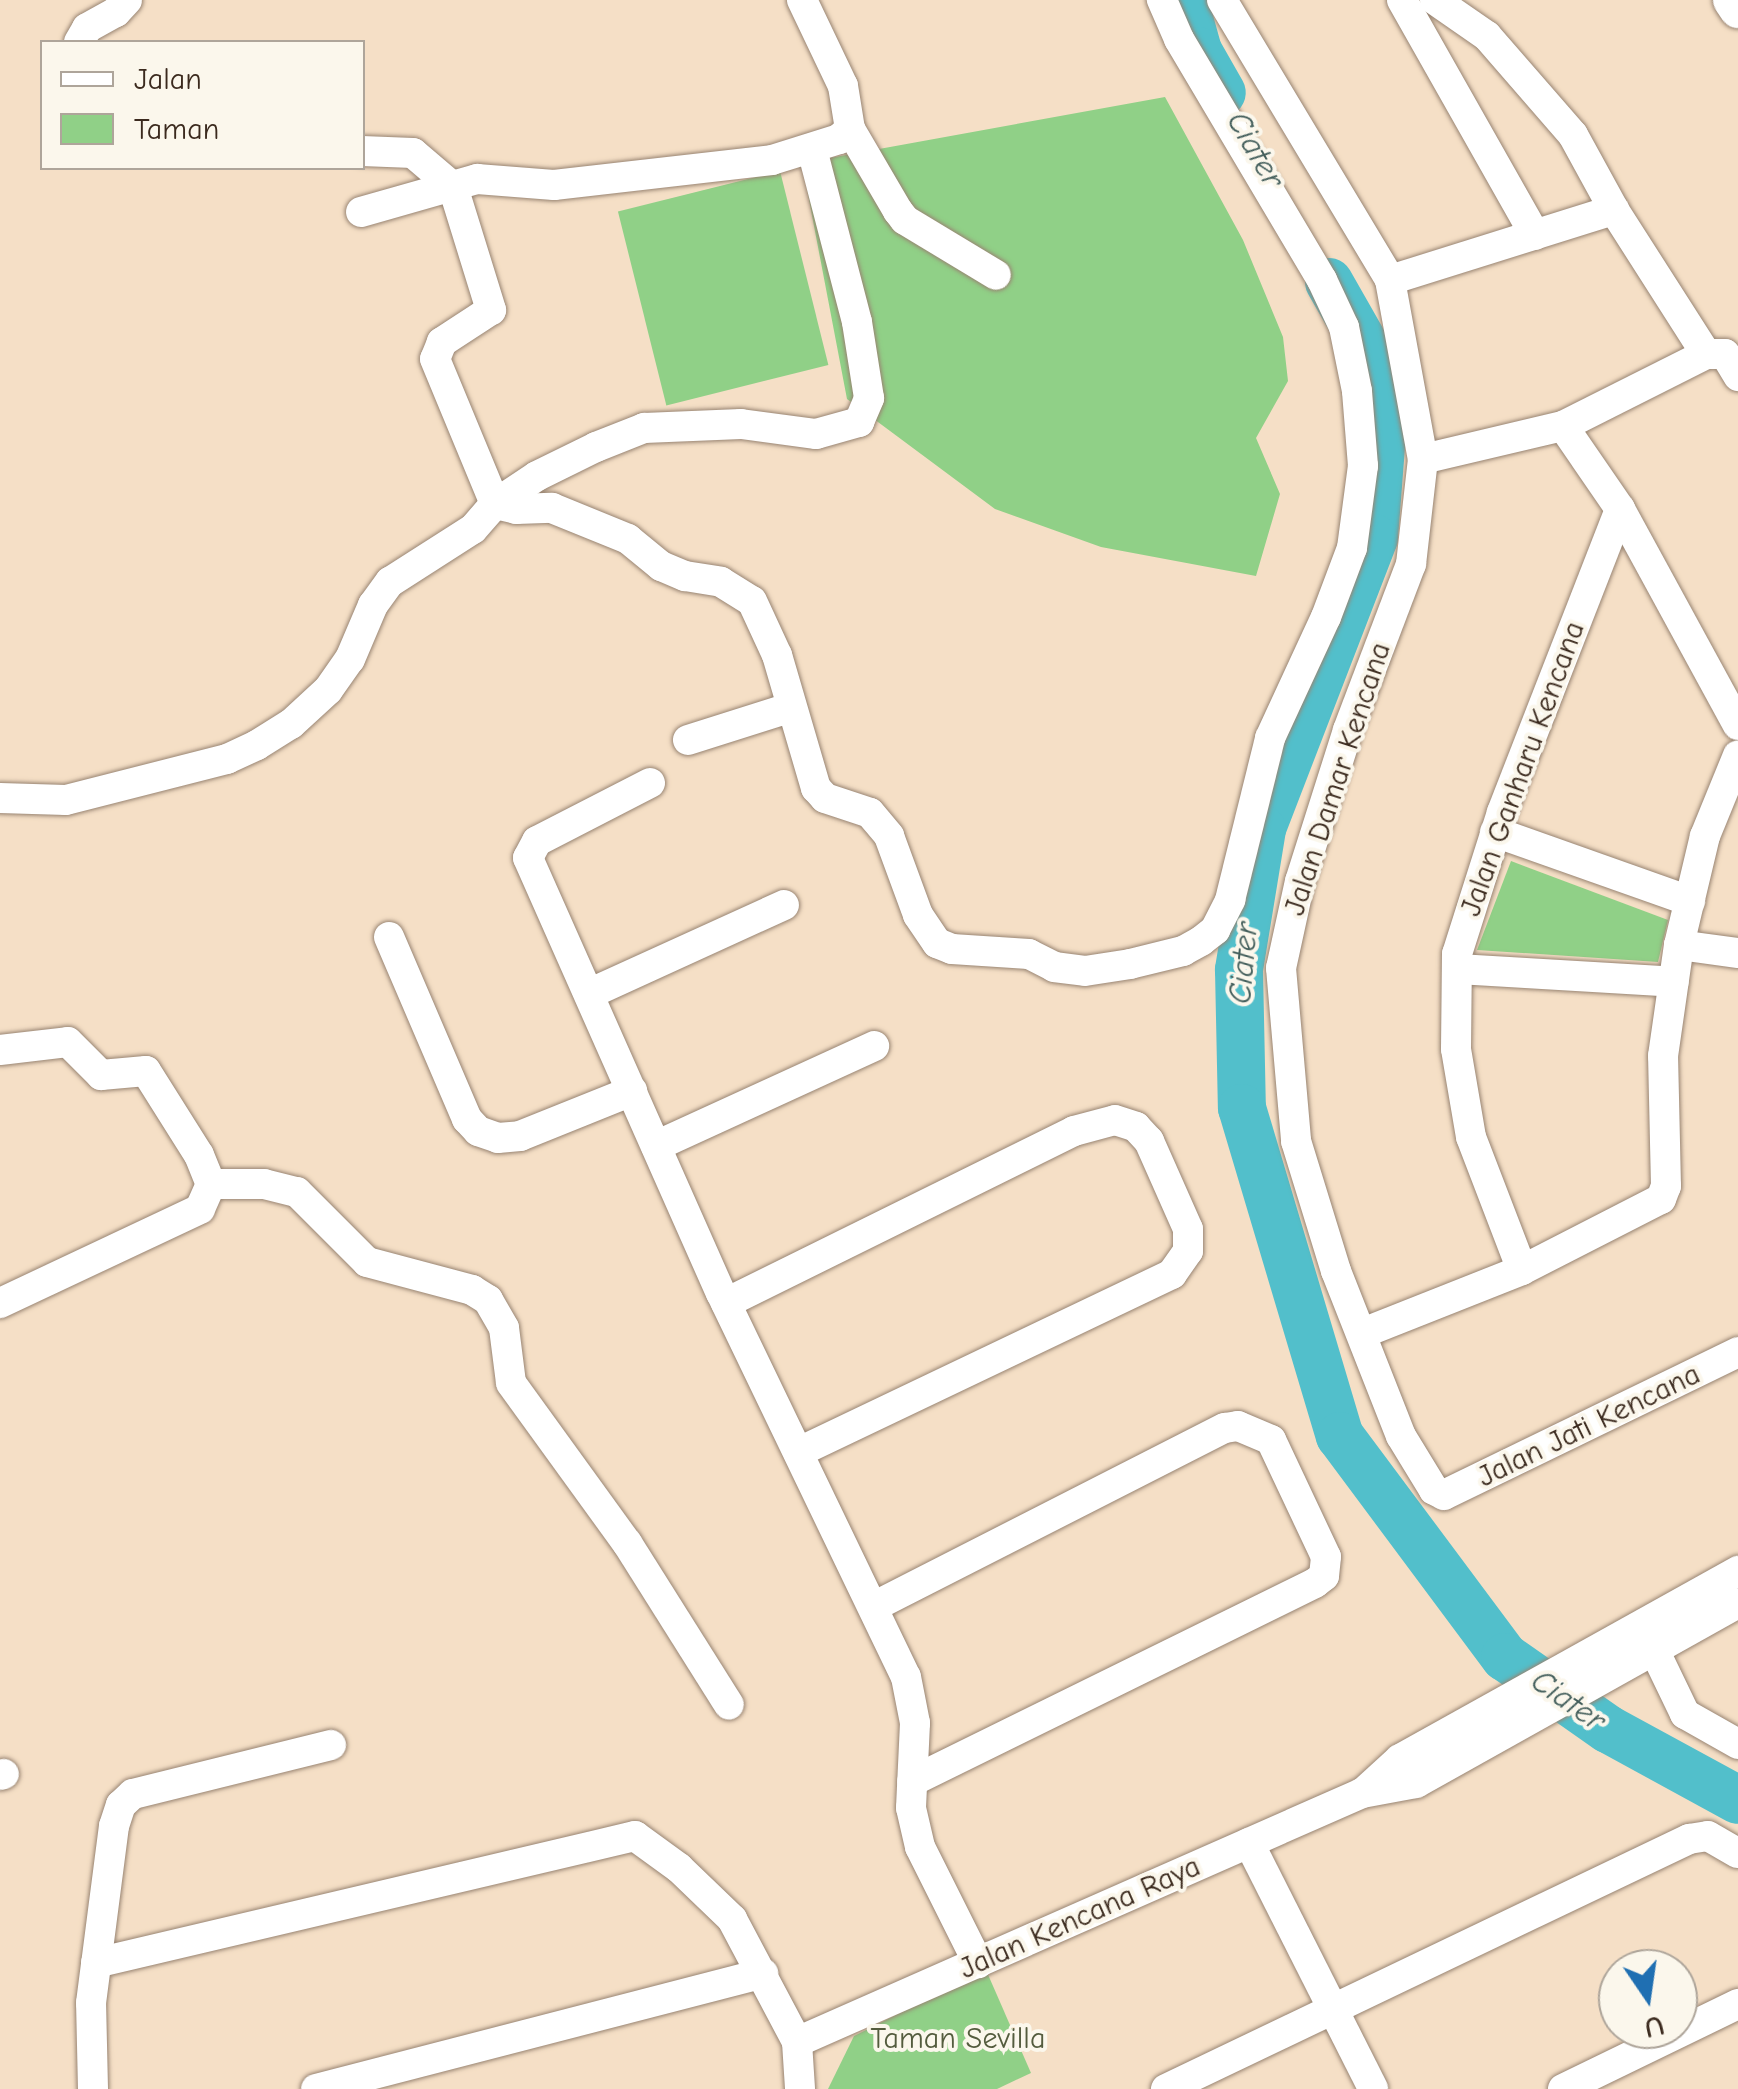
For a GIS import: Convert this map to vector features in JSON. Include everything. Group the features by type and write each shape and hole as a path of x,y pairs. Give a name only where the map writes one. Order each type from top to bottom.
{"street":[{"path":"80,40 87,28 116,12 127,0"},
{"path":"802,0 843,86 850,129 905,220 996,275"},
{"path":"495,504 516,509 552,508 628,539 662,566 740,591 762,616 816,788 825,798 870,813 889,836 918,915 937,943 952,949 1030,954 1054,967 1085,971 1183,951 1215,930 1230,900 1270,738 1326,617 1352,548 1363,466 1357,391 1344,327 1322,280 1179,39 1162,0"},
{"path":"1222,0 1390,280 1614,210"},
{"path":"1402,0 1535,235"},
{"path":"1423,459 1564,426 1723,361 1614,210 1573,135 1486,36 1435,0"},
{"path":"1732,0 1738,9"},
{"path":"360,212 476,179 554,184 772,160 812,150 850,129"},
{"path":"0,798 66,800 227,759 258,745 291,724 328,690 350,659 373,604 390,582 480,524 495,504 536,476 644,428 741,424 816,434 859,422 869,398 857,322 812,150"},
{"path":"365,151 413,153 453,187 491,310 442,342 436,359 495,504"},
{"name":"Jalan Damar Kencana","path":"1390,280 1423,459 1411,564 1336,768 1300,881 1281,968 1296,1141 1336,1270 1402,1436 1439,1493"},
{"path":"1564,426 1620,509 1738,725"},
{"name":"Jalan Ganharu Kencana","path":"1522,1270 1472,1136 1456,1049 1457,954 1495,832 1620,509"},
{"path":"688,740 789,708"},
{"path":"1363,1333 1522,1270 1661,1199 1666,1186 1664,1056 1679,944 1706,836 1738,755"},
{"path":"650,784 530,847 528,858 726,1303 906,1677 914,1724 911,1808 920,1847 978,1964"},
{"path":"1495,832 1690,901"},
{"path":"591,993 784,905"},
{"path":"389,937 468,1119 478,1131 498,1138 520,1136 632,1091"},
{"path":"1679,944 1738,953"},
{"path":"1458,969 1674,982"},
{"path":"0,1050 68,1042 101,1075 146,1071 199,1155 211,1184 200,1209 0,1303"},
{"path":"656,1146 874,1046"},
{"path":"726,1303 1074,1130 1116,1120 1136,1127 1148,1141 1188,1229 1188,1250 1172,1274 798,1452"},
{"path":"211,1184 264,1184 297,1192 367,1262 472,1290 488,1300 504,1328 511,1383 627,1544 729,1704"},
{"name":"Jalan Jati Kencana","path":"1439,1493 1459,1491 1738,1352"},
{"path":"872,1607 1225,1428 1238,1426 1271,1440 1326,1557 1324,1576 1315,1583 912,1781"},
{"name":"Jalan Kencana Raya","path":"798,2042 1362,1793 1416,1783 1513,1712 1648,1637 1738,1572"},
{"name":"Jalan Kencana Raya","path":"1648,1637 1738,1603"},
{"path":"1648,1637 1685,1714 1738,1744"},
{"path":"92,2089 91,2003 114,1826 121,1805 133,1794 332,1745"},
{"path":"96,1963 635,1836 679,1868 732,1919 798,2042 800,2089"},
{"path":"1166,2089 1690,1839 1708,1836 1738,1853"},
{"path":"1249,1842 1372,2089"},
{"path":"316,2089 763,1974"},
{"path":"1564,2089 1738,2004"}],"green space":[{"path":"1165,97 1243,240 1283,337 1288,381 1256,438 1280,494 1256,576 1101,547 995,509 847,399 802,163"},
{"path":"780,171 828,365 666,405 618,211"},
{"path":"1511,861 1668,920 1658,962 1477,950"},
{"name":"Taman Sevilla","path":"986,1970 1031,2073 997,2089 828,2089 854,2036"}],"waterway":[{"name":"Ciater","path":"1184,0 1198,51 1222,93"},
{"name":"Ciater","path":"1329,282 1386,382 1374,538 1262,829 1239,970 1242,1108 1340,1436 1505,1657 1608,1729 1738,1800"}]}
